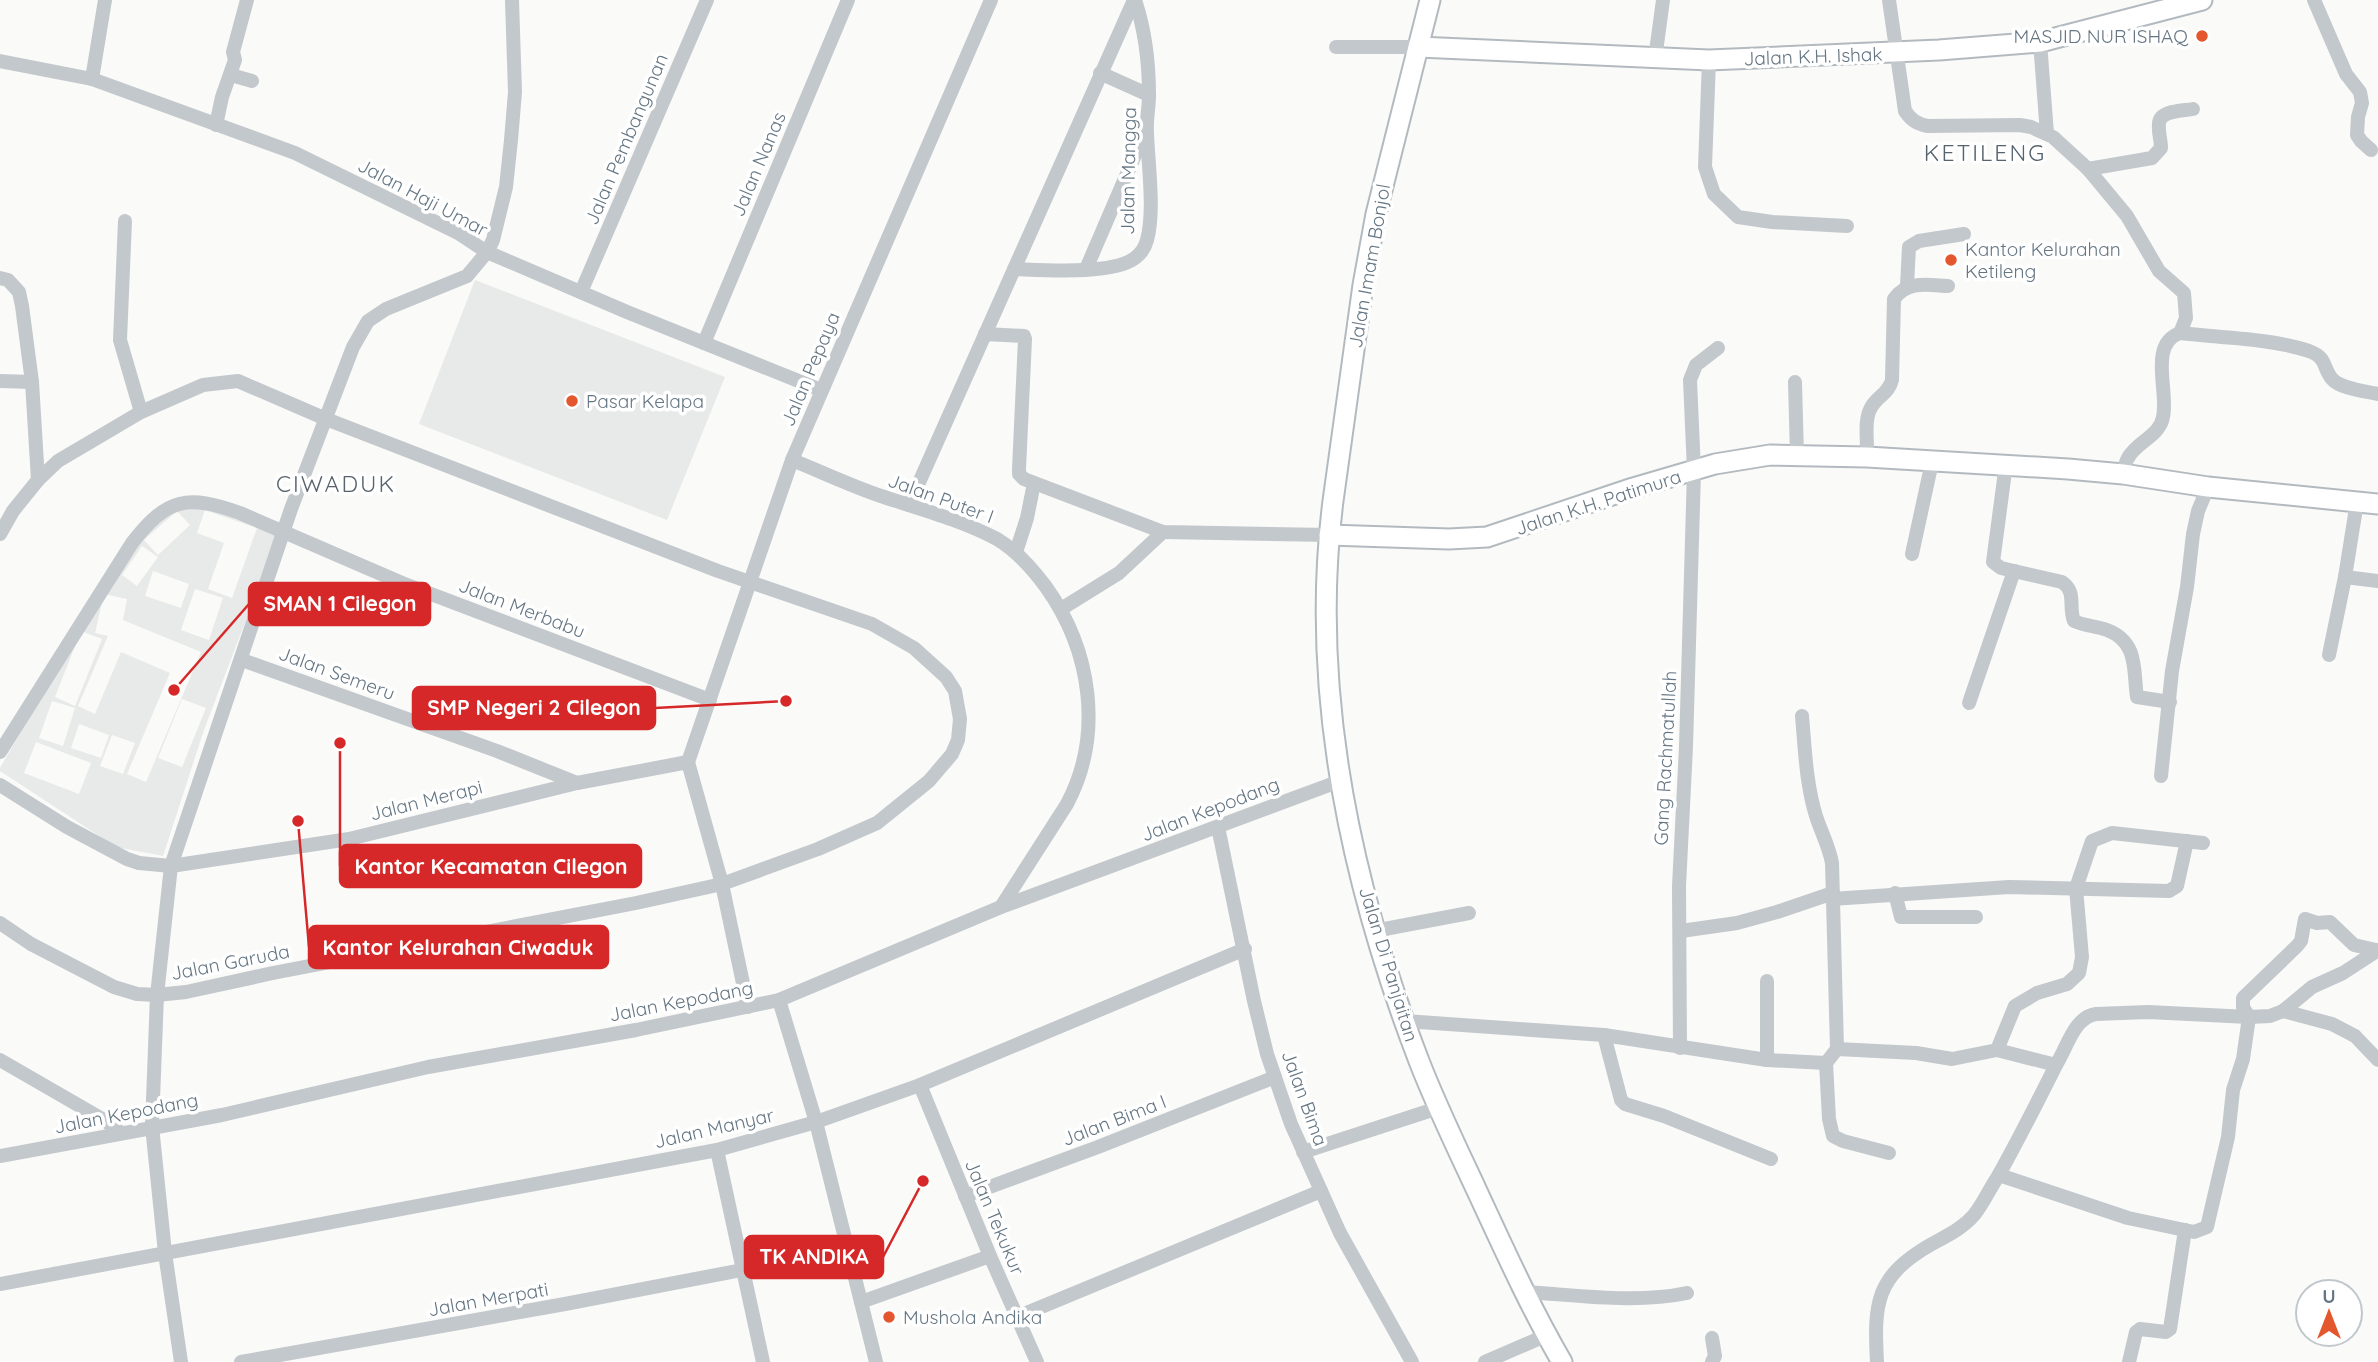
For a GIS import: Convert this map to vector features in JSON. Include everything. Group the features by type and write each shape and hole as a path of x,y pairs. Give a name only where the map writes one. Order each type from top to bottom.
{"street":[{"path":"92,79 105,0"},
{"path":"216,125 235,60 233,52 247,0"},
{"path":"181,1362 165,1253 152,1126 157,995 171,866 284,532 354,347 368,321 386,309 467,276 487,252 499,222 512,140 515,92 512,0"},
{"name":"Jalan Pembangunan","path":"582,292 707,0"},
{"name":"Jalan Nanas","path":"704,342 848,0"},
{"name":"Jalan Pepaya","path":"688,762 792,460 991,0"},
{"path":"909,505 1134,0"},
{"name":"Jalan Mangga","path":"1014,269 1121,266 1143,252 1147,243 1150,198 1147,128 1149,95 1143,32 1134,0"},
{"name":"Jalan Imam Bonjol","path":"1329,535 1363,285 1376,214 1430,0"},
{"path":"1655,59 1663,0"},
{"path":"1889,0 1905,111 1913,121 1928,127 2020,125 2047,134 2064,146 2088,169 2127,216 2159,271 2184,293 2186,317 2180,332"},
{"name":"Jalan K.H. Ishak","path":"1418,47 1709,60 1895,53 2039,42 2202,0"},
{"path":"2314,0 2346,75 2362,96 2357,135 2371,150"},
{"path":"2039,42 2047,134"},
{"path":"1336,47 1418,47"},
{"path":"1709,60 1705,167 1714,194 1738,216 1772,222 1847,226"},
{"name":"Jalan Haji Umar","path":"0,61 92,79 295,153 457,233 487,252 821,390"},
{"path":"1100,73 1149,95"},
{"path":"231,75 252,81"},
{"path":"2088,169 2152,158 2161,148 2160,118 2193,109"},
{"path":"1086,269 1147,128"},
{"path":"125,221 120,340 141,412"},
{"path":"1867,457 1870,408 1887,392 1892,380 1894,299 1907,286 1909,247 1919,241 1964,234"},
{"path":"0,278 8,280 19,292 32,382 38,480"},
{"path":"1907,286 1948,286"},
{"path":"2123,474 2128,457 2162,423 2163,351 2168,339 2180,332 2263,342 2308,351 2324,361 2333,380 2339,384 2378,394"},
{"path":"985,334 1024,336 1025,339 1019,474 1034,483 1163,532 1329,535"},
{"name":"Gang Rachmatullah","path":"1679,1048 1679,886 1694,471 1690,380 1696,365 1718,348"},
{"path":"0,381 32,382"},
{"name":"Jalan Garuda","path":"0,534 6,511 58,461 141,412 203,385 238,381 326,419 718,572 872,624 914,648 946,677 955,691 960,730 952,754 929,782 877,823 841,840 722,884 186,992 137,994 114,987 32,944 0,923"},
{"path":"1796,382 1797,456"},
{"name":"Jalan K.H. Patimura","path":"1329,535 1449,539 1487,537 1633,488 1756,457 1867,457 2006,464 2123,474 2208,487 2378,504"},
{"name":"Jalan Puter I","path":"792,460 997,539 1016,552 1037,574 1060,609 1082,662 1087,684 1090,709 1084,762 1067,804 1001,908"},
{"path":"1912,554 1932,462"},
{"path":"2006,464 1993,556 1996,565 2062,582 2068,586 2072,593 2074,621 2112,632 2130,650 2134,659 2137,698 2169,702"},
{"path":"1016,552 1034,483"},
{"path":"2161,776 2172,671 2193,534 2198,511 2208,487"},
{"name":"Jalan Merbabu","path":"0,752 132,543 159,513 192,501 214,504 402,583 710,700"},
{"path":"2329,655 2357,502"},
{"path":"1060,609 1119,573 1163,532"},
{"name":"Jalan Di Panjaitan","path":"1329,535 1326,631 1332,721 1340,781 1374,930 1438,1108 1525,1292 1562,1362"},
{"path":"1969,703 2014,571"},
{"path":"2345,577 2378,581"},
{"name":"Jalan Semeru","path":"242,660 486,747 577,783"},
{"path":"1802,716 1816,816 1831,855 1837,1049 1826,1063 1829,1119 1833,1136 1889,1153"},
{"path":"688,762 722,884 748,1007"},
{"name":"Jalan Merapi","path":"0,785 67,827 127,859 171,866 349,839 577,783 688,762"},
{"name":"Jalan Kepodang","path":"0,1156 222,1115 428,1067 636,1030 779,1000 1001,908 1340,781"},
{"name":"Jalan Bima","path":"1218,827 1254,1001 1275,1077 1303,1152 1340,1233 1412,1362"},
{"path":"1997,1050 2015,1006 2037,993 2067,984 2079,972 2082,957 2076,888 2092,841 2112,833 2203,843"},
{"path":"1681,931 1737,923 1833,896 2009,887 2174,890 2187,841"},
{"path":"1895,893 1901,917 1976,917"},
{"path":"1374,930 1469,913"},
{"path":"1999,1175 2128,1218 2194,1232 2207,1227 2228,1137 2233,1090 2243,1059 2249,1017 2243,1007 2243,998 2301,941 2305,919 2317,923 2330,922 2354,945 2377,950"},
{"name":"Jalan Manyar","path":"0,1284 717,1150 816,1122 920,1085 1245,950"},
{"path":"1877,1362 1875,1317 1888,1282 1911,1258 1957,1230 1975,1214 1999,1175 2077,1026 2090,1015 2148,1012 2270,1016 2283,1011 2312,987 2343,973 2377,950"},
{"path":"1767,981 1767,1060"},
{"path":"779,1000 816,1122 876,1362"},
{"path":"2283,1011 2332,1024 2355,1036 2378,1060"},
{"path":"1405,1021 1604,1035 1767,1060 1826,1063"},
{"path":"1604,1035 1621,1100 1625,1104 1664,1116 1771,1159"},
{"path":"1837,1049 1916,1053 1952,1059 1997,1050 2056,1065"},
{"path":"0,1060 120,1132"},
{"name":"Jalan Bima I","path":"965,1196 1275,1077"},
{"name":"Jalan Tekukur","path":"920,1085 1037,1362"},
{"path":"1303,1152 1438,1108"},
{"path":"717,1150 763,1362"},
{"path":"1017,1317 1321,1191"},
{"path":"2129,1362 2136,1332 2140,1329 2166,1332 2170,1329 2185,1230"},
{"path":"861,1302 990,1256"},
{"name":"Jalan Merpati","path":"241,1362 742,1270"},
{"path":"1525,1292 1631,1298 1687,1293"},
{"path":"1485,1362 1547,1335"},
{"path":"1712,1338 1714,1360"}],"shaded area":[{"name":"Pasar Kelapa","path":"475,280 725,377 667,520 419,424"},
{"path":"190,504 279,533 204,730 163,856 116,847 0,771 0,768 88,616 138,540 166,514","holes":["205,510 257,528 232,598 208,589 224,543 197,533","177,511 190,525 158,555 144,540","142,546 158,557 137,586 122,575","153,571 189,584 181,608 145,596","195,589 223,598 209,640 181,630","104,594 127,599 123,620 201,652 146,782 127,774 170,673 121,652 95,714 78,706 108,636 95,633","81,631 102,639 75,706 55,697","182,699 206,708 182,767 158,758","52,701 75,708 63,746 39,738","79,724 109,735 101,758 71,748","112,735 135,743 123,774 100,766","36,742 91,763 79,794 24,773"]}],"place":[{"name":"MASJID NUR ISHAQ","path":"2202,36"},
{"name":"Kantor Kelurahan Ketileng","path":"1951,260"},
{"name":"Pasar Kelapa","path":"572,401"},
{"name":"SMAN 1 Cilegon","path":"174,690"},
{"name":"SMP Negeri 2 Cilegon","path":"786,701"},
{"name":"Kantor Kecamatan Cilegon","path":"340,743"},
{"name":"Kantor Kelurahan Ciwaduk","path":"298,821"},
{"name":"TK ANDIKA","path":"923,1181"},
{"name":"Mushola Andika","path":"889,1317"}],"district":[{"name":"KETILENG","path":"1985,152"},
{"name":"CIWADUK","path":"336,483"}]}
